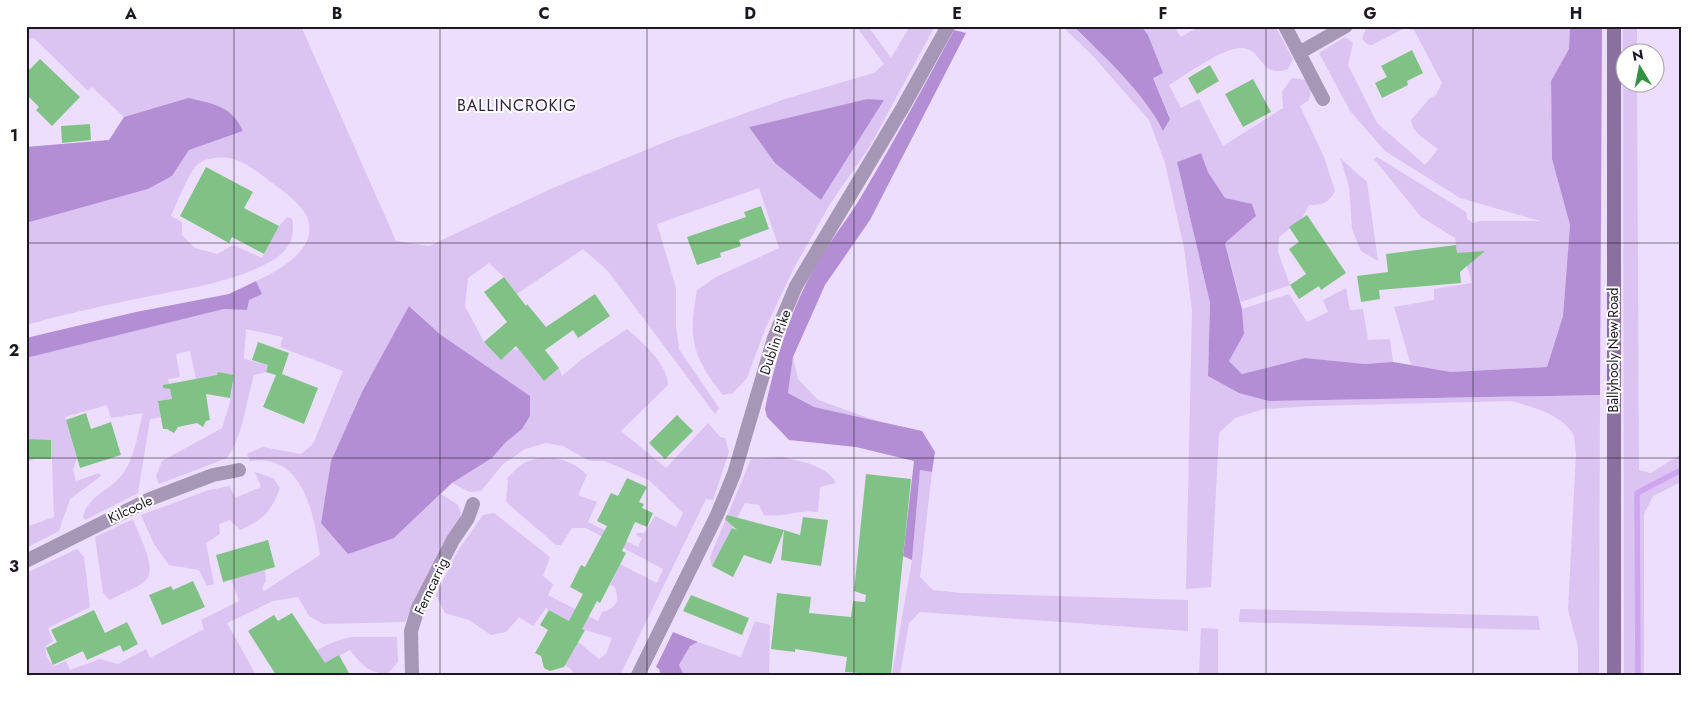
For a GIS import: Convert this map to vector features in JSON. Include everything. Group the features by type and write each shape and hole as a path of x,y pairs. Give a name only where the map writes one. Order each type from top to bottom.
{"main road":[{"name":"Ballyhooly New Road","path":"1614,26 1614,675"}],"street":[{"name":"Dublin Pike","path":"638,675 718,515 734,474 774,338 796,286 874,156 948,26"},
{"path":"1286,26 1323,99"},
{"path":"1299,53 1346,26"},
{"name":"Kilcoole","path":"26,561 150,499 212,475 239,470"},
{"name":"Ferncarrig","path":"412,675 411,631 418,608 453,540 468,518 473,504"}],"shaded area":[{"path":"26,26 301,26 396,241 429,246 555,187 673,139 785,99 874,73 884,64 856,26 868,26 891,58 910,26 935,26 870,146 830,204 794,268 766,327 747,378 733,393 723,395 699,358 693,334 694,307 697,290 716,277 779,248 759,188 657,224 676,288 676,326 679,349 719,408 715,414 608,271 583,249 517,294 504,277 489,263 468,278 465,306 484,342 501,360 513,349 519,350 544,381 559,368 562,376 582,359 627,329 640,341 659,361 667,377 668,385 621,431 666,468 708,423 720,437 725,438 729,452 713,500 706,499 620,675 573,675 572,670 565,665 578,642 599,659 606,654 612,638 585,630 546,608 533,626 519,617 506,632 491,635 469,620 445,613 436,595 457,552 483,515 494,513 550,557 543,576 553,584 548,595 598,621 602,612 611,608 616,603 616,591 614,586 610,585 620,564 657,583 663,569 586,528 572,528 561,545 556,545 506,502 508,481 506,479 522,464 532,460 541,458 558,459 581,469 587,475 578,495 597,502 588,522 638,547 642,538 636,535 637,533 644,533 655,516 676,527 683,513 649,480 605,461 590,461 563,446 546,443 525,449 503,464 481,491 470,492 452,483 492,458 506,442 522,429 441,335 410,306 362,392 331,461 321,523 394,538 441,494 458,505 461,513 459,521 448,536 405,622 323,624 309,616 298,597 273,601 227,623 256,675 26,675 26,573 77,549 84,557 90,607 48,628 53,641 46,646 47,657 54,666 66,661 70,670 100,659 118,664 146,649 150,658 204,629 201,620 239,601 231,579 265,570 266,581 262,588 264,591 320,555 309,506 303,490 294,477 283,467 268,461 250,461 247,454 263,447 301,454 313,444 343,371 280,347 283,337 246,329 244,359 268,365 266,372 254,375 237,440 227,458 159,484 156,476 162,461 222,428 230,402 234,375 218,373 216,386 196,379 190,351 176,354 180,377 168,379 172,399 158,401 161,417 150,419 138,493 85,520 83,517 86,509 95,497 113,484 128,466 134,451 143,413 111,418 107,405 65,417 77,458 73,470 76,481 99,473 101,476 70,499 59,531 26,548 26,527 54,517 52,459 34,459 26,463 26,358 224,309 247,310 248,300 262,294 256,281 285,265 295,257 308,239 309,229 305,212 297,203 255,170 229,158 220,157 204,160 190,174 171,216 182,222 182,235 195,248 217,254 233,245 262,258 279,226 287,217 292,219 293,232 290,243 283,252 259,267 228,279 85,310 26,325 26,223 148,189 172,176 189,150 243,131 188,98 124,117 92,87 88,91 34,38 26,39","holes":["867,99 884,100 821,200 749,127"]},
{"path":"1062,26 1072,26 1109,62 1146,103 1163,130 1170,118 1153,78 1148,36 1141,26 1174,26 1181,37 1200,26 1275,26 1293,59 1288,69 1272,70 1249,50 1242,48 1234,49 1215,57 1169,85 1181,108 1199,99 1223,146 1283,108 1282,92 1292,78 1306,80 1311,91 1309,100 1300,106 1324,157 1335,191 1325,202 1309,205 1301,220 1279,237 1278,252 1290,285 1241,302 1225,242 1256,216 1225,198 1208,172 1201,153 1177,162 1210,303 1208,376 1269,401 1600,395 1599,675 1578,675 1578,647 1568,610 1576,453 1574,436 1568,427 1554,416 1512,401 1312,406 1264,409 1235,418 1219,433 1211,587 1186,589 1192,310 1184,248 1165,163 1149,120 1093,56"},
{"path":"1073,26 1141,26 1148,35 1163,73 1153,78 1170,119 1163,131 1156,118 1135,90 1110,62"},
{"path":"1367,26 1570,26 1569,49 1551,81 1552,159 1570,225 1563,316 1547,367 1451,372 1411,365 1394,307 1434,300 1434,289 1472,283 1467,266 1457,253 1455,238 1421,217 1374,159 1377,157 1466,212 1467,219 1473,223 1481,221 1540,221 1460,198 1385,151 1350,111 1319,53 1345,37 1353,43 1348,65 1377,123 1425,165 1438,149 1418,133 1411,120 1430,98 1436,95 1442,83 1414,30 1405,28 1372,45 1367,44 1362,39"},
{"path":"1570,26 1602,26 1600,395 1269,401 1239,393 1208,376 1210,303 1177,162 1201,153 1208,172 1225,198 1252,204 1256,216 1225,243 1242,309 1244,334 1229,361 1242,374 1305,358 1365,364 1393,362 1451,372 1547,367 1563,316 1570,225 1552,159 1551,81 1569,49"},
{"path":"1623,26 1637,26 1637,42 1623,42"},
{"path":"954,30 966,33 870,220 825,285 793,357 788,393 814,407 922,431 935,452 932,472 920,470 912,560 903,556 914,461 856,447 789,440 767,417 765,409 785,334 799,298 817,263 877,170"},
{"path":"1623,92 1637,92 1639,470 1651,473 1681,454 1681,482 1653,496 1644,514 1644,675 1624,675"},
{"path":"188,98 213,104 227,111 238,122 243,131 189,150 172,176 148,189 26,223 26,147 109,140 124,117"},
{"path":"867,99 884,100 821,200 775,163 749,127"},
{"path":"1340,158 1367,182 1378,261 1361,251 1352,229 1349,186"},
{"path":"256,281 262,294 249,300 247,310 224,309 26,358 26,338 136,312 229,294"},
{"path":"1346,288 1350,310 1363,309 1368,340 1390,339 1393,362 1365,364 1305,358 1242,374 1229,361 1244,334 1242,309 1289,294 1307,322 1328,312 1323,300"},
{"path":"409,306 441,335 530,396 530,416 522,429 506,442 492,458 452,483 394,538 348,554 321,523 331,461 362,392"},
{"path":"793,357 798,379 818,400 877,421 814,407 788,393"},
{"path":"783,457 820,468 827,472 836,483 820,487 818,512 811,511 771,516 764,515 759,505 745,503 712,566 710,557 751,459"},
{"path":"920,469 932,472 920,577 933,590 961,593 1188,600 1188,631 920,612 909,623 900,675 892,675 912,560"},
{"path":"255,472 273,478 280,488 269,509 255,523 240,530 230,520 219,524 220,534 206,543 214,584 207,586 199,570 169,565 154,544 141,515 209,490 230,486 235,498 261,487"},
{"path":"133,519 149,561 149,576 137,587 110,600 103,593 95,537"},
{"path":"1240,609 1538,616 1540,630 1239,622"},
{"path":"755,621 770,625 769,675 684,675 679,665 690,646 698,642 741,657"},
{"path":"1201,628 1218,629 1218,675 1199,675"},
{"path":"673,632 698,642 690,646 679,665 684,675 661,675 656,667"},
{"path":"354,637 397,637 398,662 388,673 376,672 362,664 350,650 304,675 277,675 334,642"}],"building":[{"path":"1412,50 1423,73 1407,81 1408,85 1382,98 1375,83 1387,77 1381,66"},
{"path":"40,59 80,97 52,126 36,110 39,107 26,94 26,73"},
{"path":"1210,65 1219,81 1197,94 1188,78"},
{"path":"1253,79 1271,112 1243,127 1225,94"},
{"path":"90,124 91,140 62,143 61,126"},
{"path":"206,167 253,192 244,208 279,226 264,254 232,237 229,243 180,216"},
{"path":"761,206 769,229 739,240 741,246 720,253 721,257 697,265 687,237 746,217 744,212"},
{"path":"1307,215 1346,273 1321,290 1319,286 1299,299 1290,285 1306,274 1289,249 1299,242 1289,227"},
{"path":"1456,245 1457,253 1485,251 1460,272 1461,283 1379,290 1380,299 1361,302 1357,276 1388,272 1386,254"},
{"path":"504,277 526,306 527,304 546,327 595,294 610,316 578,338 573,330 545,350 559,368 544,381 516,346 501,360 484,342 507,322 484,292"},
{"path":"258,342 289,353 282,374 318,388 304,424 263,407 276,375 266,372 268,365 252,360"},
{"path":"218,372 234,375 230,398 206,394 210,420 206,421 203,427 197,423 178,427 174,433 163,429 158,401 172,399 170,389 163,388 163,385 217,375"},
{"path":"86,413 91,429 111,422 121,455 80,468 66,420"},
{"path":"677,415 693,431 665,459 649,443"},
{"path":"26,439 51,440 51,459 26,459"},
{"path":"866,474 911,479 891,675 845,672 847,657 795,649 795,652 771,649 777,593 811,597 809,613 851,617 853,601 865,602 866,595 854,591"},
{"path":"627,478 647,487 639,502 644,504 642,508 653,513 647,527 635,522 622,551 626,553 600,603 597,601 582,629 585,630 564,667 550,671 544,668 541,656 535,653 548,630 540,625 549,610 569,621 583,594 570,587 581,565 585,567 607,526 597,521 611,493 618,496"},
{"path":"727,515 784,530 771,564 744,555 733,577 712,566 732,528 737,530 725,519"},
{"path":"803,517 828,520 821,566 781,560 784,530 800,535"},
{"path":"268,540 275,567 223,582 216,555"},
{"path":"193,581 205,607 162,625 149,595 171,586 173,590"},
{"path":"691,595 749,618 742,635 683,611"},
{"path":"94,610 105,633 127,622 138,644 123,652 120,645 87,660 83,651 53,665 46,648 57,642 51,630"},
{"path":"292,613 325,663 339,655 350,675 276,675 248,631 274,615 278,621"}],"waterway":[{"path":"1638,675 1637,493 1681,470"}],"district":[{"name":"BALLINCROKIG","path":"517,105"}]}
